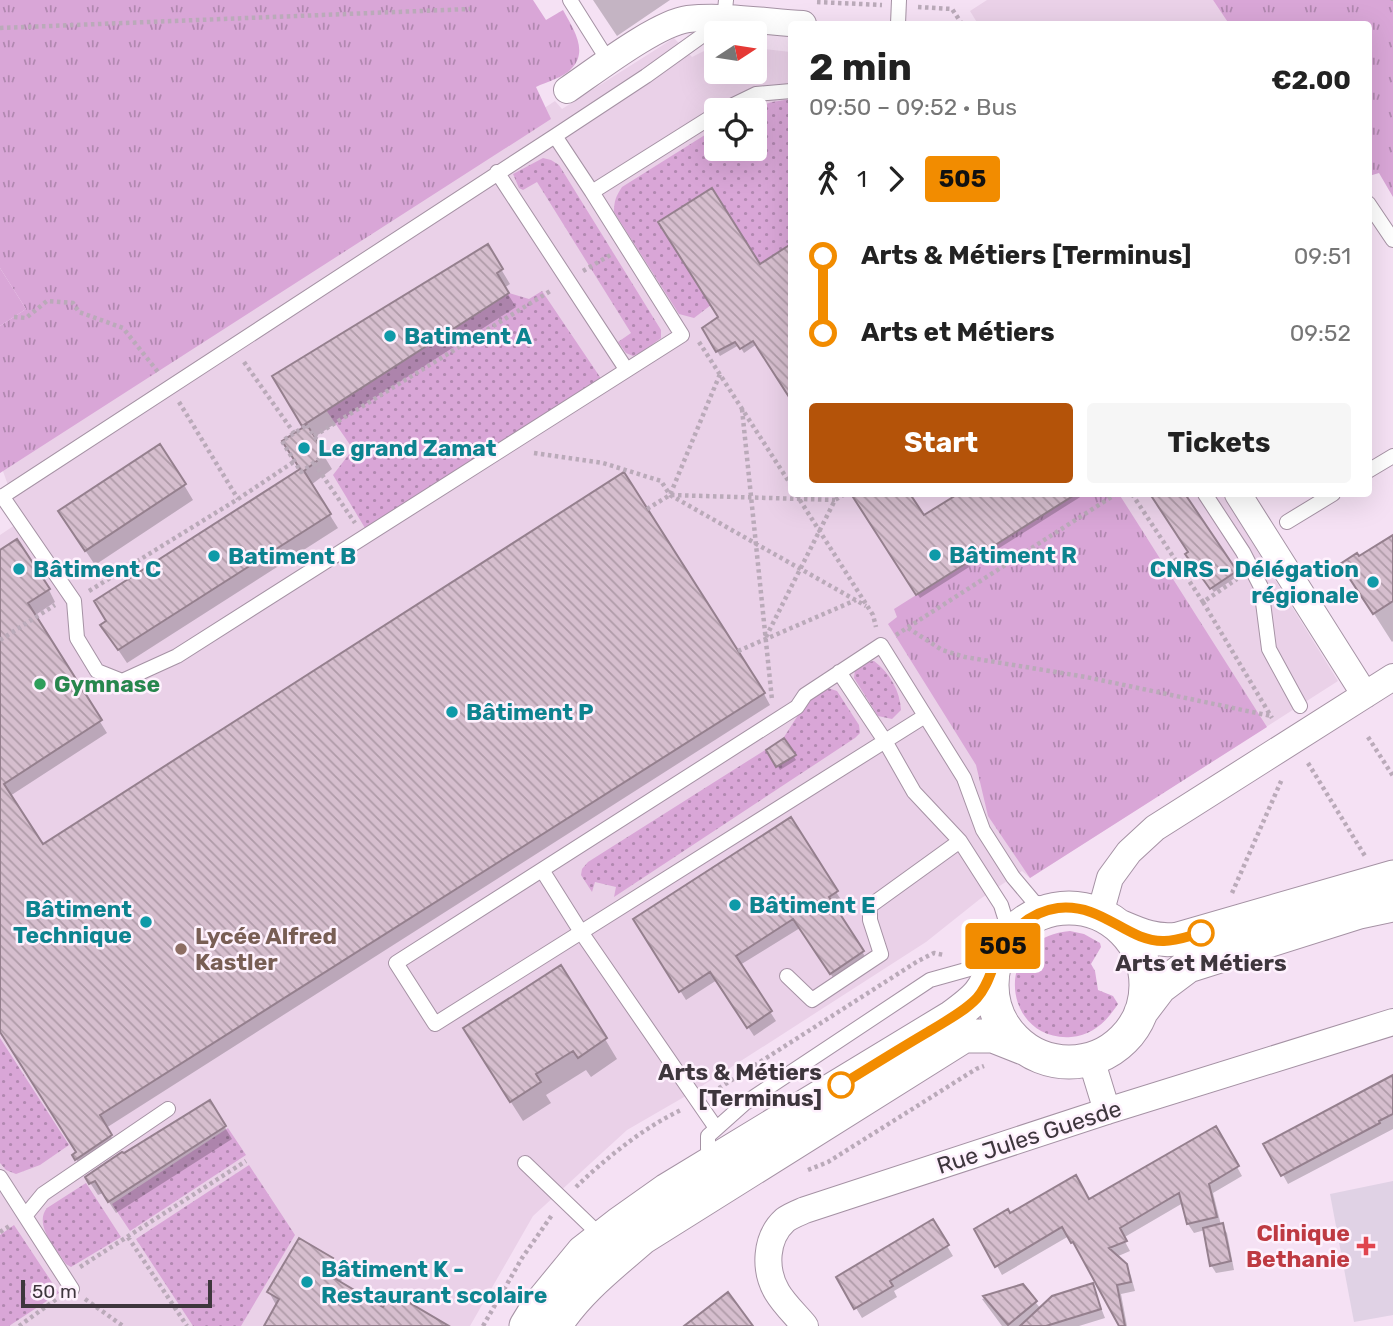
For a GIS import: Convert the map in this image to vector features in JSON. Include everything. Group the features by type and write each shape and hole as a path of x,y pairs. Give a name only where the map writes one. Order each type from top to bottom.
{"street":[{"path":"567,90 665,26 725,10 805,13"},
{"path":"1240,497 1365,695"},
{"path":"1141,1012 1146,989 1144,966 1134,944 1110,920 1110,878 1129,852 1155,828 1393,677"},
{"path":"526,1326 537,1308 583,1252 610,1248 642,1238 721,1173 975,1000 987,984 1001,950 1021,924 1038,914 1058,908 1079,908 1148,938 1162,941 1178,939 1393,877"},
{"path":"721,1173 964,1036 993,1036 1046,1059 1069,1062 1091,1059 1113,1049 1129,1032 1160,987 1188,966 1359,912 1393,905"},
{"path":"1001,950 992,986 996,1010 1008,1032 1026,1049"},
{"name":"Rue Jules Guesde","path":"805,1326 777,1293 767,1258 773,1236 785,1220 804,1210 1107,1111 1393,1022"},
{"path":"1091,1059 1107,1111"},
{"path":"555,1326 562,1314 590,1284 610,1248"}],"lane":[{"path":"570,0 609,62"},
{"path":"898,21 899,3"},
{"path":"555,136 682,335 177,656 122,681 97,671 77,638 74,601 1,497 555,136 725,10"},
{"path":"748,98 756,94 788,91"},
{"path":"592,192 704,122"},
{"path":"497,172 626,369"},
{"path":"1372,208 1393,240"},
{"path":"1372,469 1393,456"},
{"path":"1207,497 1253,569 1261,587 1269,649 1300,706"},
{"path":"1287,522 1328,497"},
{"path":"925,716 435,1024 396,963 775,722 797,707 805,695 881,645 964,778 983,830 1023,892 1034,902 1058,908"},
{"path":"721,1173 708,1149 709,1136 745,1103 930,980 1001,950 1006,920 1001,905 960,841 914,792 885,741 839,672"},
{"path":"787,976 812,1000 881,954 870,920 870,906 960,841"},
{"path":"542,870 581,932 716,1128"},
{"path":"25,1216 43,1194 168,1110"},
{"path":"525,1163 610,1248"},
{"path":"0,1177 68,1283"}],"path":[{"path":"805,13 899,3 952,9 959,21"},
{"path":"0,28 470,9"},
{"path":"314,436 626,246"},
{"path":"14,317 26,318 47,301 73,303 79,312 123,328 171,388 239,499"},
{"path":"682,335 700,343 788,480"},
{"path":"700,343 708,338"},
{"path":"233,347 294,433"},
{"path":"670,495 720,374"},
{"path":"742,409 775,722"},
{"path":"307,425 326,454 301,471 282,441 294,433 307,425"},
{"path":"502,448 603,463 661,481 670,495 867,606"},
{"path":"0,640 50,607 74,601 239,499 295,461"},
{"path":"314,463 364,536"},
{"path":"647,509 670,495 788,496"},
{"path":"799,497 873,615 881,645 1111,497"},
{"path":"807,497 835,500"},
{"path":"765,638 835,500 840,497"},
{"path":"1134,497 1203,602 1287,743"},
{"path":"1203,602 1253,569"},
{"path":"738,651 856,600"},
{"path":"907,628 942,650 965,657 1086,677 1272,716"},
{"path":"1368,737 1393,776"},
{"path":"1308,763 1365,857"},
{"path":"1231,896 1283,775"},
{"path":"802,1171 828,1162 976,1069 988,1065"},
{"path":"19,1326 68,1283 128,1237 246,1161"},
{"path":"128,1237 187,1326"},
{"path":"68,1283 123,1326"}],"shaded area":[{"path":"987,0 1213,0 1227,21 976,21 970,11"},
{"path":"674,38 692,57 704,51 704,84 767,84 767,49 788,52 788,497 1224,497 1338,681 1030,878 1022,871 980,899 926,942 691,1093 627,1130 533,1216 470,1326 0,1326 0,535 21,521 0,463 555,101 562,109"},
{"name":"Clinique Bethanie","path":"1393,1181 1393,1315 1354,1322 1330,1194"}],"green space":[{"path":"0,0 533,0 546,20 563,10 577,39 579,54 569,71 536,87 551,119 0,473 0,326 26,309 0,268"},
{"path":"1213,0 1393,0 1393,197 1379,173 1372,175 1372,21 1227,21"},
{"path":"788,99 788,246 777,253 779,258 762,268 712,188 659,222 711,305 694,318 679,314 614,212 618,193 622,187 704,136 704,161 767,161 767,104"},
{"path":"543,158 559,165 661,330 661,338 642,352 633,356 626,353 618,342 631,333 537,182 523,190 519,188 513,174"},
{"path":"0,268 26,309 0,326"},
{"path":"542,291 602,380 368,533 333,475 353,449 326,410 509,293 529,299"},
{"path":"1071,497 1121,497 1267,727 1030,878 988,816 976,765 888,624 897,617 894,609"},
{"path":"874,661 889,677 899,696 901,710 892,719 878,716 854,678 855,669 860,663"},
{"path":"828,688 837,691 859,725 860,733 855,738 614,897 616,887 595,882 592,892 581,875 588,862 765,750 777,767 795,754 784,737 809,698"},
{"path":"1070,931 1084,934 1100,943 1101,947 1091,964 1098,990 1113,996 1118,1004 1098,1026 1086,1034 1071,1037 1048,1034 1031,1024 1020,1008 1015,988 1017,969 1027,951 1044,938"},
{"path":"0,1038 69,1145 40,1165 16,1174 6,1170 0,1163"},
{"path":"228,1128 246,1155 130,1231 112,1204"},
{"path":"249,1165 295,1235 241,1326 193,1326 136,1239"},
{"path":"86,1183 121,1237 71,1267 66,1264 48,1237 44,1229 43,1215 47,1208"},
{"path":"14,1225 59,1293 9,1326 0,1326 0,1235"}],"building":[{"path":"712,188 760,264 788,246 788,395 753,341 740,349 735,342 716,352 702,328 718,317 658,222"},
{"name":"Batiment A","path":"488,244 503,269 497,273 509,293 302,426 272,376"},
{"name":"Batiment B","path":"307,425 326,454 304,471 331,514 118,650 100,625 106,621 94,601 300,469 282,441"},
{"path":"160,444 186,484 85,551 58,511"},
{"path":"624,472 765,693 100,1115 112,1135 75,1160 72,1155 76,1152 0,1032 0,550 17,539 50,589 28,603 102,720 4,784 43,844"},
{"name":"Bâtiment R","path":"853,497 912,497 924,515 953,497 1071,497 916,595"},
{"path":"1152,497 1187,497 1237,571 1210,589 1185,554 1188,552"},
{"name":"CNRS - Délégation régionale","path":"1393,535 1393,601 1373,614 1340,564 1357,553 1359,556"},
{"path":"784,738 796,755 776,767 766,750"},
{"name":"Bâtiment E","path":"791,817 838,891 829,897 864,951 830,974 793,919 736,956 772,1011 747,1028 710,972 679,992 633,919"},
{"path":"561,965 607,1038 578,1058 573,1051 536,1074 541,1082 510,1102 463,1028"},
{"path":"1393,1075 1393,1114 1281,1176 1263,1144"},
{"path":"210,1100 226,1126 108,1202 95,1181 89,1184 85,1177"},
{"path":"1216,1126 1239,1166 1209,1184 1217,1217 1187,1224 1179,1193 1120,1228 1127,1241 1109,1248 1127,1264 1131,1282 1117,1285 1125,1326 1119,1326 1062,1227 995,1267 974,1229 1008,1209 1010,1213 1076,1175 1089,1199"},
{"path":"933,1219 949,1245 890,1281 893,1286 854,1309 836,1277"},
{"path":"1223,1223 1231,1261 1210,1266 1203,1228"},
{"name":"Bâtiment K - Restaurant scolaire","path":"299,1238 333,1258 324,1272 383,1307 391,1292 449,1326 264,1326 279,1299 267,1292"},
{"path":"1093,1283 1101,1309 1046,1326 1020,1326 1052,1296"},
{"path":"1023,1284 1037,1301 1008,1325 983,1296"},
{"path":"728,1292 753,1326 684,1326"}],"bus line":[{"name":"505","path":"841,1085 975,1000 987,984 1007,938 1021,924 1038,914 1058,908 1079,908 1100,914 1119,926 1148,938 1162,941 1201,933"}],"place":[{"name":"Batiment A","path":"390,336"},
{"name":"Le grand Zamat","path":"304,448"},
{"name":"Bâtiment R","path":"935,555"},
{"name":"Batiment B","path":"214,556"},
{"name":"Bâtiment C","path":"19,569"},
{"name":"CNRS - Délégation régionale","path":"1373,582"},
{"name":"Gymnase","path":"40,684"},
{"name":"Bâtiment P","path":"452,712"},
{"name":"Bâtiment E","path":"735,905"},
{"name":"Bâtiment Technique","path":"146,922"},
{"name":"Arts et Métiers","path":"1201,933"},
{"name":"Lycée Alfred Kastler","path":"181,949"},
{"name":"Arts & Métiers [Terminus]","path":"841,1085"},
{"name":"Clinique Bethanie","path":"1366,1246"},
{"name":"Bâtiment K - Restaurant scolaire","path":"307,1282"}]}
